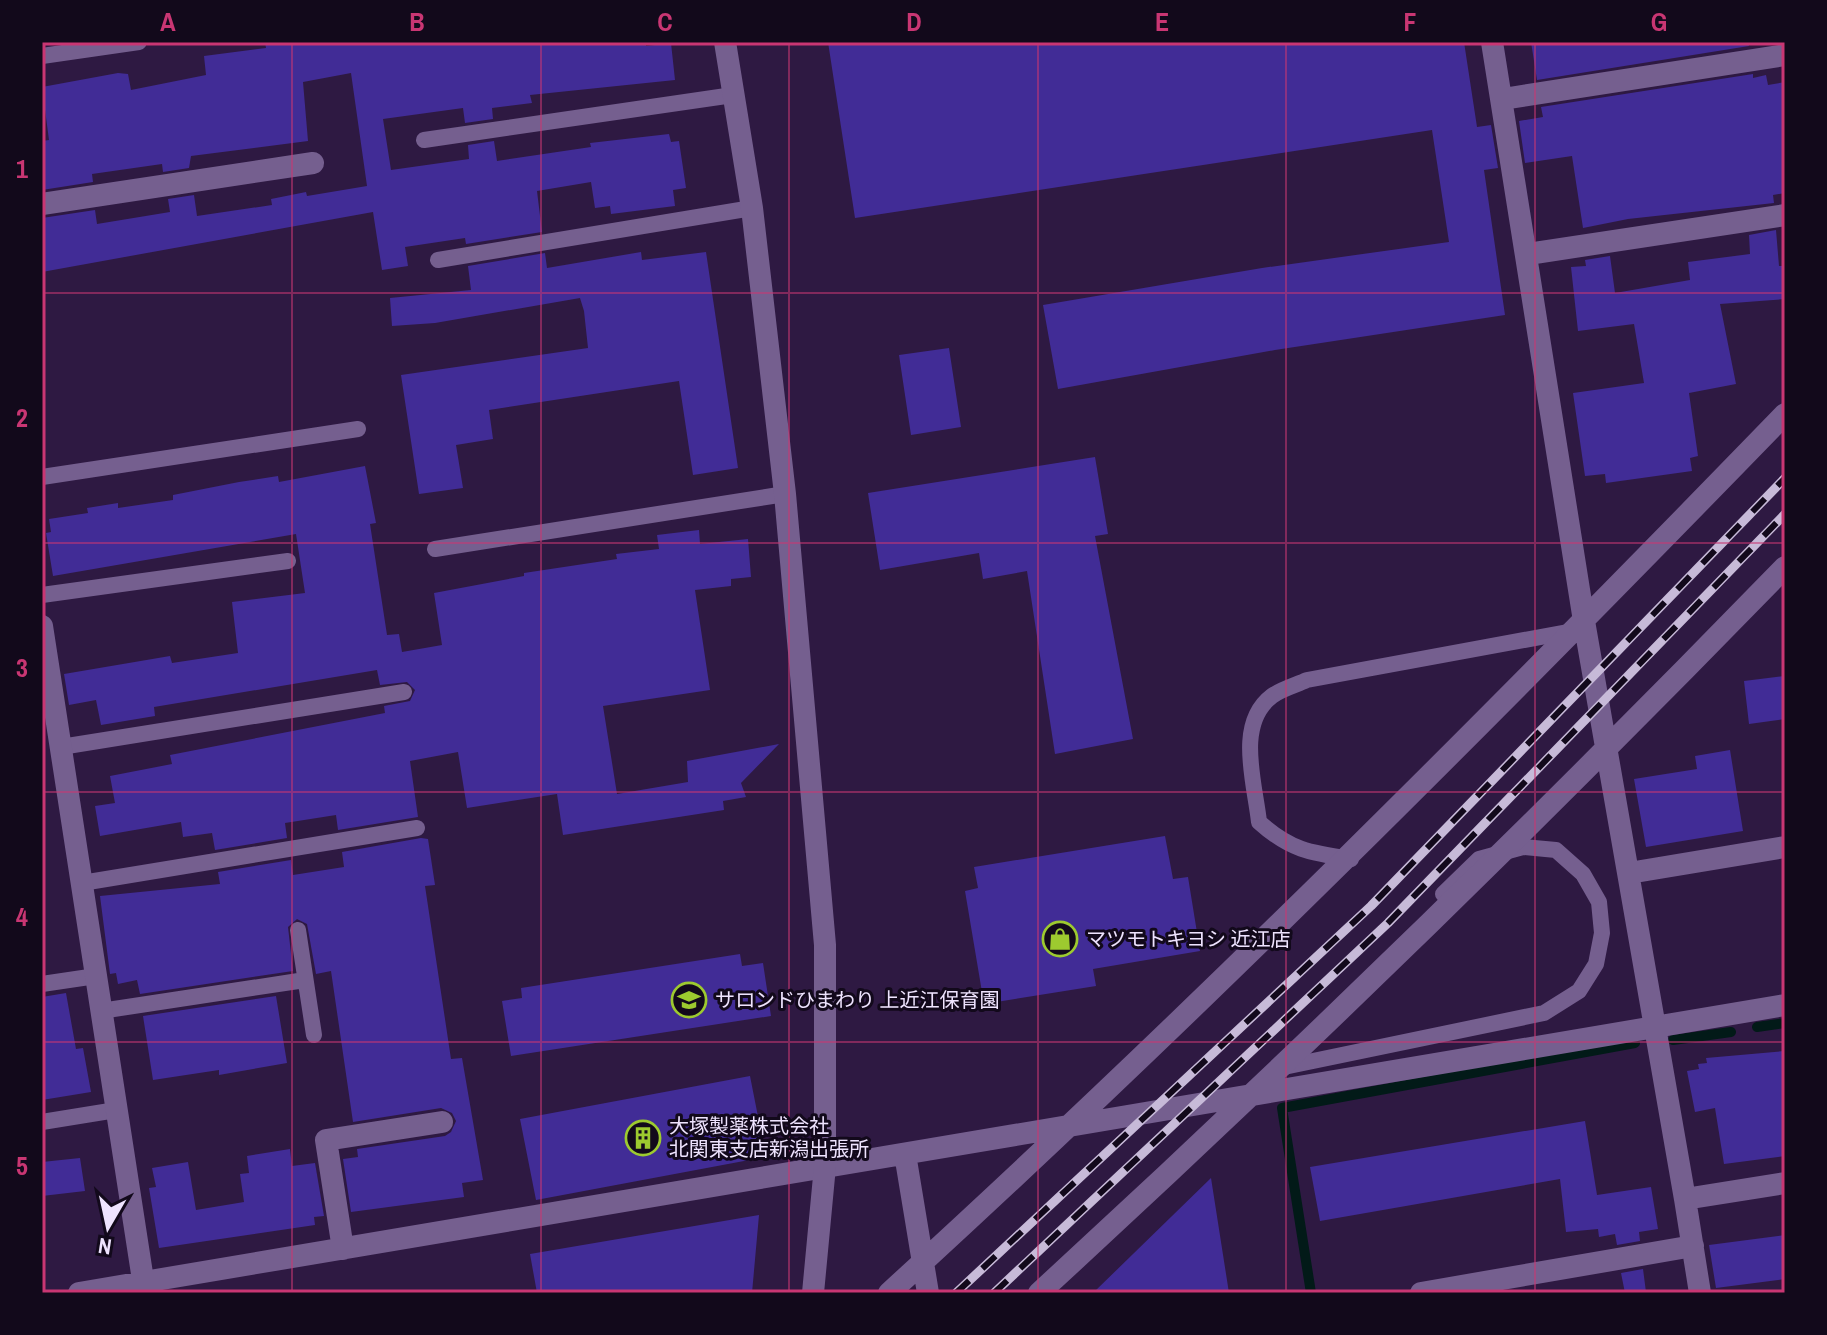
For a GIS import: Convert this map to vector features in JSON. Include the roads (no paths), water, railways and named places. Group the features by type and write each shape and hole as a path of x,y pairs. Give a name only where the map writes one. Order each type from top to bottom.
{"street":[{"path":"725,42 752,208 785,494 825,945 825,1166 813,1293"},
{"path":"1492,42 1528,254 1580,626 1608,749 1700,1293"},
{"path":"1503,99 1785,55"},
{"path":"42,204 313,163"},
{"path":"1528,254 1785,215"},
{"path":"889,1293 1072,1126 1580,626 1785,414"},
{"path":"1039,1293 1284,1067 1608,749 1785,567"},
{"path":"42,626 144,1288"},
{"path":"1629,873 1785,847"},
{"path":"79,1293 144,1288 343,1249 1785,1005"},
{"path":"343,1249 326,1140 442,1122"},
{"path":"905,1154 928,1293"},
{"path":"1685,1199 1785,1183"},
{"path":"1421,1293 1693,1246"}],"lane":[{"path":"42,56 139,42"},
{"path":"424,140 733,95"},
{"path":"438,260 752,208"},
{"path":"42,477 358,429"},
{"path":"435,549 785,494"},
{"path":"42,595 288,561"},
{"path":"1420,797 1352,859 1303,852 1279,840 1259,822 1250,746 1253,717 1272,695 1307,680 1580,626"},
{"path":"61,747 404,692"},
{"path":"82,883 417,828"},
{"path":"1284,1067 1544,1013 1579,991 1596,964 1602,933 1599,902 1583,874 1556,850 1523,847 1479,859 1443,894"},
{"path":"298,930 314,1035"},
{"path":"42,984 96,976"},
{"path":"101,1011 305,980"},
{"path":"42,1122 116,1110"}],"waterway":[{"path":"1757,1027 1785,1023"},
{"path":"1673,1040 1731,1032"},
{"path":"1311,1293 1282,1108 1635,1043"}],"railway":[{"path":"956,1293 1371,906 1785,478"},
{"path":"994,1293 1388,923 1785,514"}],"place":[{"name":"マツモトキヨシ 近江店","path":"1060,939"},
{"name":"サロンドひまわり 上近江保育園","path":"689,1000"},
{"name":"大塚製薬株式会社 北関東支店新潟出張所","path":"643,1138"}]}
